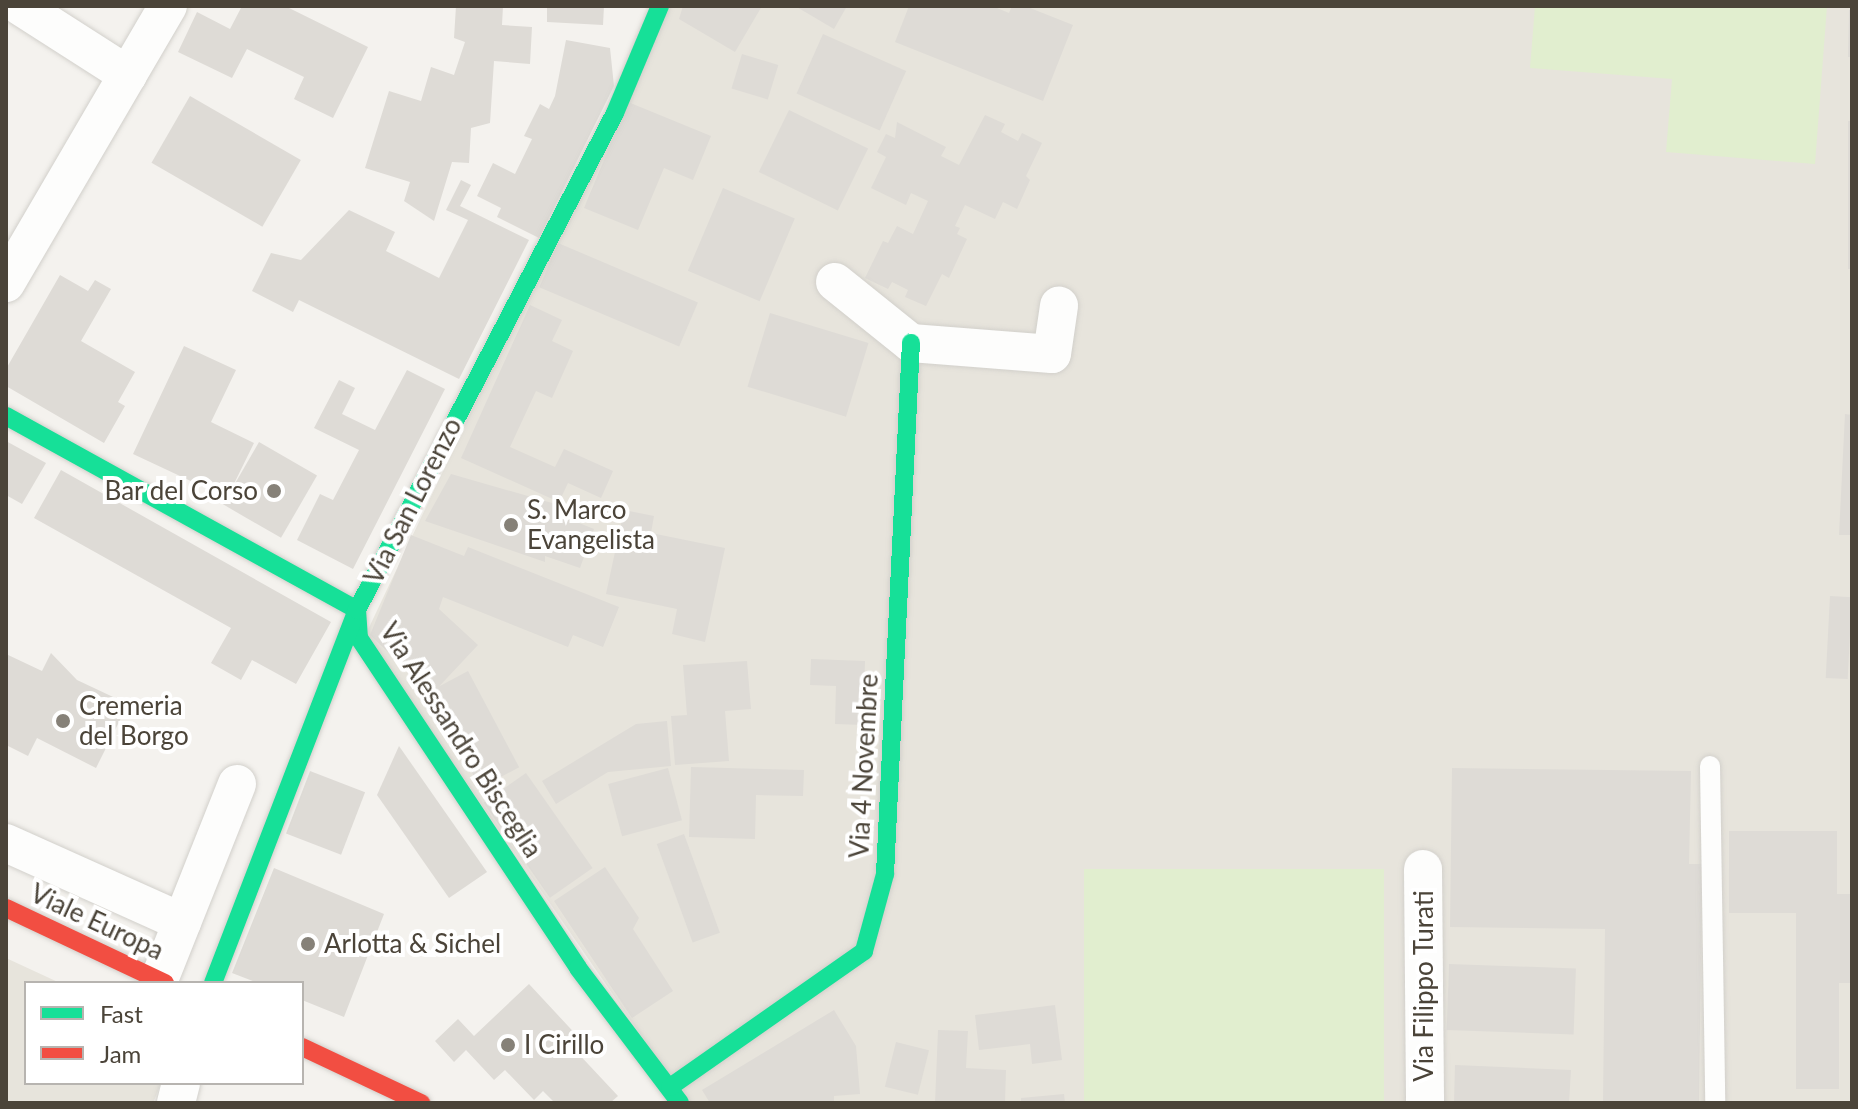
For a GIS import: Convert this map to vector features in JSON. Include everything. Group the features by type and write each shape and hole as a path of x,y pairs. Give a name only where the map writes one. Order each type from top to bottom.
{"street":[{"path":"20,6 128,75"},
{"path":"6,283 168,6"},
{"name":"Via San Lorenzo","path":"214,981 357,610 615,113 648,15"},
{"path":"835,282 911,343 1052,354 1059,306"},
{"name":"Via 4 Novembre","path":"675,1095 864,951 885,874 911,343"},
{"name":"Via Alessandro Bisceglia","path":"6,416 357,610 359,638 578,968 675,1095"},
{"path":"162,981 182,922 237,784"},
{"path":"6,843 182,922"},
{"name":"Via Filippo Turati","path":"1423,869 1425,1103"},
{"name":"Viale Europa","path":"6,908 160,981"},
{"path":"304,1048 421,1103"}],"lane":[{"path":"1710,766 1715,1103"}],"shaded area":[{"path":"663,6 1852,6 1852,1103 688,1103 365,636"},
{"path":"6,958 56,981 24,981 24,1085 160,1085 153,1103 6,1103"}],"green space":[{"path":"1535,6 1827,6 1815,164 1666,152 1672,79 1530,68"},
{"path":"1084,869 1384,869 1384,1103 1084,1103"}],"building":[{"path":"242,6 285,6 368,47 333,118 294,99 304,77 247,49 232,78 178,52 197,12 230,29"},
{"path":"456,6 503,6 502,25 532,27 530,64 494,61 490,123 471,128 469,163 452,162 434,221 404,201 410,182 365,168 389,91 421,101 431,67 454,75 465,42 454,38"},
{"path":"547,6 604,6 603,25 547,22"},
{"path":"683,6 762,6 735,52 679,19"},
{"path":"795,6 847,6 834,29"},
{"path":"909,6 992,6 1009,13 1012,6 1025,6 1073,25 1043,101 895,42"},
{"path":"1849,10 1852,10 1852,57 1848,57"},
{"path":"823,34 906,71 880,130 797,93"},
{"path":"566,40 610,48 614,86 539,238 497,217 501,208 477,196 493,163 515,174 532,139 524,136 540,104 549,109 555,96"},
{"path":"742,54 778,65 768,100 731,88"},
{"path":"190,96 301,160 262,227 152,163"},
{"path":"628,102 711,136 693,180 664,168 638,230 584,208"},
{"path":"789,110 868,149 838,211 759,172"},
{"path":"985,115 1005,124 1001,132 1018,141 1022,133 1042,143 1026,176 1030,180 1017,209 1003,202 995,219 965,205 955,226 960,228 957,234 967,239 949,278 942,274 926,306 905,297 908,290 892,282 888,289 865,278 883,241 888,243 897,226 913,234 928,201 911,193 906,205 871,188 886,157 877,152 886,134 895,138 897,122 946,147 941,156 959,165"},
{"path":"1848,121 1852,121 1852,269 1848,269"},
{"path":"461,180 471,185 460,206 529,240 459,379 299,300 293,312 252,291 271,253 301,260 349,210 395,232 386,251 439,278 468,220 446,210"},
{"path":"723,188 795,218 760,301 688,271"},
{"path":"558,243 698,302 679,347 539,287"},
{"path":"60,275 88,291 95,280 111,289 81,341 135,372 118,402 125,406 104,443 6,386 6,369"},
{"path":"530,305 562,320 552,341 573,351 552,398 536,391 510,447 555,467 564,449 613,471 601,498 568,483 559,502 461,458"},
{"path":"770,313 868,343 846,417 747,387"},
{"path":"184,346 236,370 211,422 254,443 227,498 133,454"},
{"path":"407,370 445,389 353,569 297,540 320,494 333,500 359,450 314,428 339,380 355,388 342,414 375,430"},
{"path":"1845,414 1852,415 1852,535 1839,535"},
{"path":"6,441 46,463 22,504 6,495"},
{"name":"Bar del Corso","path":"259,442 317,476 281,538 223,504"},
{"path":"61,470 331,622 296,684 252,660 241,680 211,663 231,628 34,518"},
{"name":"S. Marco Evangelista","path":"451,474 559,505 559,515 594,529 580,568 545,556 545,562 425,521"},
{"path":"624,510 654,516 651,533 725,548 705,642 672,634 677,609 606,594"},
{"path":"411,535 464,556 468,547 619,607 603,647 573,635 568,647 443,597 439,609 478,645 432,694 370,635"},
{"path":"1830,596 1852,597 1848,679 1826,678"},
{"name":"Cremeria del Borgo","path":"51,653 77,680 128,704 96,768 37,738 28,756 6,745 6,654 42,671"},
{"path":"811,659 865,661 863,725 835,724 836,686 810,685"},
{"path":"747,661 751,709 725,711 729,761 675,765 671,716 687,715 683,665"},
{"path":"468,671 519,767 480,788 429,692"},
{"path":"667,721 671,766 608,772 556,804 542,781 636,724"},
{"path":"399,746 487,872 449,898 377,795"},
{"path":"691,767 804,770 803,796 756,795 755,839 689,837"},
{"path":"668,768 682,820 622,836 608,784"},
{"path":"1452,768 1691,771 1689,864 1702,864 1699,1103 1603,1103 1605,929 1450,927"},
{"path":"310,771 365,792 341,855 286,834"},
{"path":"526,773 593,868 550,898 483,803"},
{"path":"1729,831 1837,831 1837,894 1852,894 1852,983 1839,983 1839,1089 1796,1089 1796,913 1729,913"},
{"path":"684,834 720,933 693,943 657,844"},
{"path":"605,867 639,918 633,929 673,991 632,1018 554,901"},
{"name":"Arlotta & Sichel","path":"274,868 384,914 344,1017 304,1001 304,981 253,981 232,973"},
{"path":"1449,964 1576,968 1574,1034 1447,1030"},
{"name":"I Cirillo","path":"529,984 582,1041 574,1049 618,1096 610,1103 555,1103 543,1091 534,1100 505,1070 494,1080 466,1050 454,1062 435,1041 458,1019 474,1036"},
{"path":"1055,1005 1062,1060 1032,1064 1030,1044 979,1050 975,1015"},
{"path":"834,1010 856,1046 860,1094 834,1096 834,1103 710,1103 702,1090"},
{"path":"938,1030 968,1031 966,1068 1006,1070 1005,1103 935,1103"},
{"path":"896,1042 929,1050 918,1095 885,1087"},
{"path":"1455,1065 1571,1070 1569,1103 1454,1103"},
{"path":"1064,1094 1065,1103 1021,1103 1021,1098"}],"traffic: fast":[{"path":"214,981 357,610 615,113 660,6"},
{"path":"670,1087 864,951 885,874 911,343"},
{"path":"6,416 357,610 359,638 578,968 680,1103"}],"traffic: jam":[{"path":"6,908 161,981"},
{"path":"304,1048 421,1103"}],"place":[{"name":"Bar del Corso","path":"274,491"},
{"name":"S. Marco Evangelista","path":"511,525"},
{"name":"Cremeria del Borgo","path":"63,721"},
{"name":"Arlotta & Sichel","path":"308,944"},
{"name":"I Cirillo","path":"508,1045"}]}
